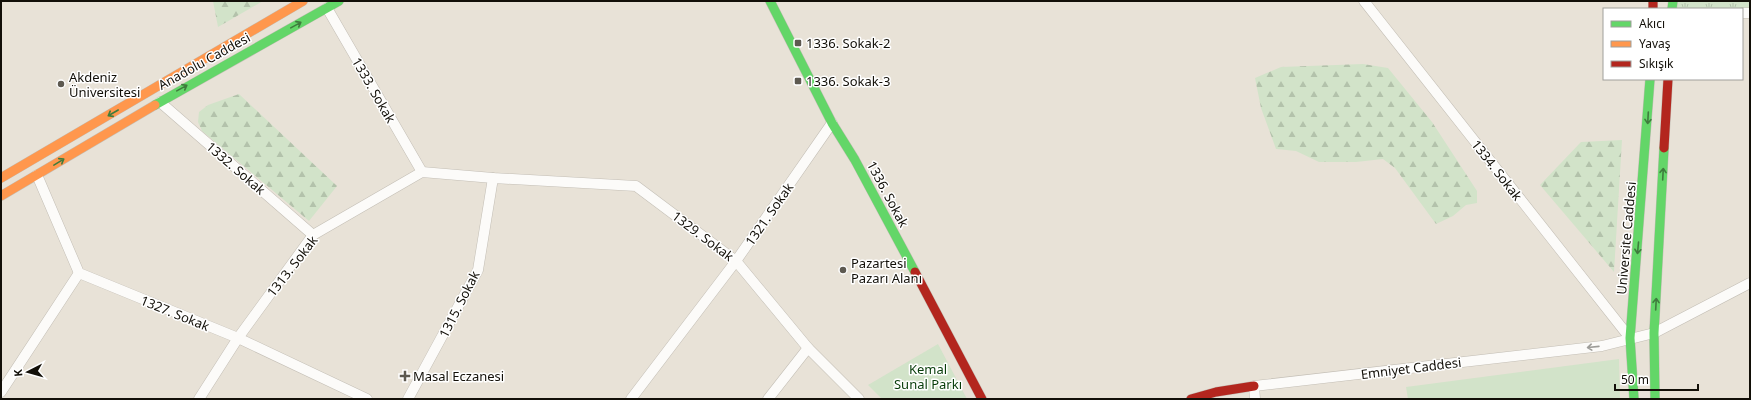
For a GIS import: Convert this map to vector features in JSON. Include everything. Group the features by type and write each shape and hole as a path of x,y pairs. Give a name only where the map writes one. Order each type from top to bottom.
{"street":[{"name":"Anadolu Caddesi","path":"1,178 303,1"},
{"name":"Anadolu Caddesi","path":"1,196 160,102 339,1"},
{"name":"1336. Sokak","path":"770,1 832,123 855,160 982,399"},
{"name":"1334. Sokak","path":"1364,1 1630,338"},
{"name":"1333. Sokak","path":"327,8 422,172"},
{"name":"Universite Caddesi","path":"1634,399 1630,338 1650,80"},
{"path":"1655,399 1654,333 1668,80"},
{"name":"1332. Sokak","path":"160,102 313,235"},
{"name":"1321. Sokak","path":"631,399 736,261 832,123"},
{"path":"422,172 493,178"},
{"name":"1313. Sokak","path":"199,399 238,338 313,235 422,172"},
{"path":"1,392 78,273 37,175"},
{"name":"1329. Sokak","path":"493,178 636,186 736,261 808,348 859,399"},
{"name":"1315. Sokak","path":"408,399 478,270 493,178"},
{"name":"1327. Sokak","path":"78,273 238,338 367,399"},
{"name":"Emniyet Caddesi","path":"1191,399 1216,392 1254,386 1602,346 1654,333 1750,283"},
{"path":"768,399 808,348"},
{"path":"1254,386 1256,399"}],"green space":[{"path":"213,1 263,1 218,27"},
{"path":"1673,1 1750,1 1750,13 1743,10 1743,8 1672,8"},
{"path":"1363,64 1388,68 1432,122 1477,191 1477,203 1466,205 1453,216 1436,224 1395,168 1383,159 1356,162 1319,162 1296,151 1276,149 1261,108 1255,78 1281,67"},
{"path":"239,94 337,186 309,221 202,131 198,122 199,112 208,105"},
{"path":"1622,140 1614,272 1540,185 1581,142"},
{"name":"Kemal Sunal Parkı","path":"938,344 967,399 882,399 868,385"},
{"path":"1619,359 1620,399 1408,399 1406,387"}],"traffic: fast":[{"path":"155,105 339,1"},
{"path":"770,1 832,123 855,160 915,272"},
{"path":"1672,8 1673,1"},
{"path":"1634,399 1630,338 1650,80"},
{"path":"1655,399 1654,333 1664,148"}],"traffic: slow":[{"path":"1,178 303,1"},
{"path":"1,196 155,105"}],"traffic: jam":[{"path":"1653,1 1653,8"},
{"path":"1664,148 1668,80"},
{"path":"915,272 982,399"},
{"path":"1191,399 1216,392 1254,386"}],"place":[{"name":"1336. Sokak-2","path":"798,43"},
{"name":"1336. Sokak-3","path":"798,81"},
{"name":"Akdeniz Üniversitesi","path":"61,84"},
{"name":"Pazartesi Pazarı Alanı","path":"843,270"},
{"name":"Masal Eczanesi","path":"405,376"}]}
